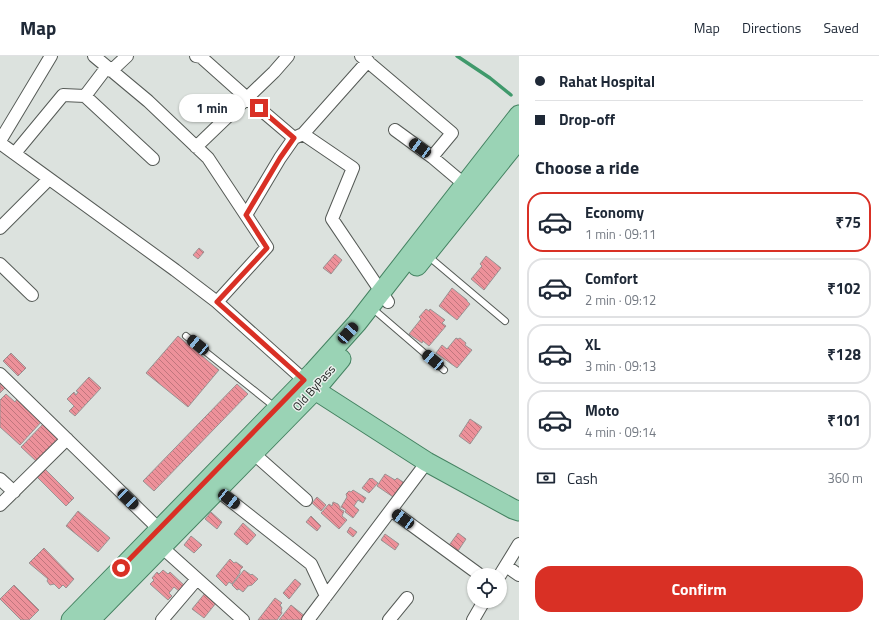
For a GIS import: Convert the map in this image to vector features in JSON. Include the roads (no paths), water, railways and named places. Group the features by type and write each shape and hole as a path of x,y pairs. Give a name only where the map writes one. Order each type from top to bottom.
{"main road":[{"path":"379,304 464,184 519,115"},
{"name":"Old ByPass","path":"90,620 157,538 217,490 253,453 379,304 426,255 519,139"},
{"path":"71,620 157,538 277,408 310,385 427,462 519,511"}],"street":[{"path":"52,56 0,142 217,302 310,385"},
{"path":"94,56 148,101 208,158 267,248 217,302"},
{"path":"85,96 109,69 127,56"},
{"path":"196,56 201,57 247,98 299,136 353,168 332,219 379,304"},
{"path":"196,147 274,72 288,56"},
{"path":"246,215 280,158 365,58 452,132 432,157"},
{"path":"15,153 63,95 85,96 153,159"},
{"path":"395,130 432,157 464,184"},
{"path":"0,228 50,179"},
{"path":"0,264 32,295"},
{"path":"0,374 66,439 197,579 243,620"},
{"path":"0,505 66,439"},
{"path":"253,453 306,500"},
{"path":"308,620 427,462"},
{"path":"0,479 14,492"},
{"path":"217,490 311,564 326,596"},
{"path":"391,510 470,568"},
{"path":"504,568 519,544"},
{"path":"507,571 519,575"},
{"path":"162,620 197,579"},
{"path":"389,620 407,598"},
{"path":"472,620 480,608"}],"lane":[{"path":"426,255 505,321"},
{"path":"379,304 444,370"},
{"path":"186,336 277,408"}],"waterway":[{"path":"457,56 490,78 511,95"}]}
